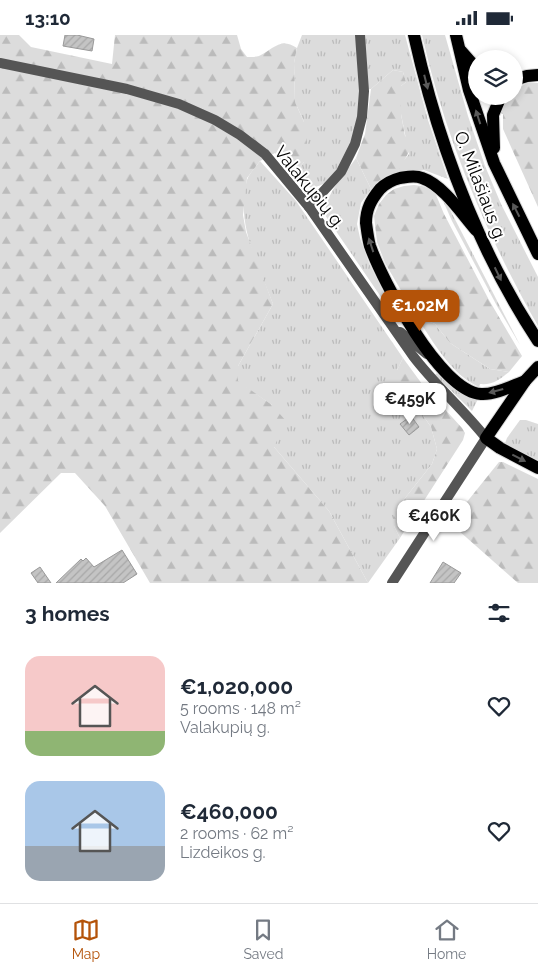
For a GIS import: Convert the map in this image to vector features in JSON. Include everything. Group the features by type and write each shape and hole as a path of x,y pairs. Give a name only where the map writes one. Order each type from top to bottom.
{"main road":[{"name":"O. Milašiaus g.","path":"414,35 432,106 453,170 476,230 502,282 538,341"},
{"name":"O. Milašiaus g.","path":"456,35 469,90 494,163 538,254"},
{"path":"459,49 468,59"},
{"path":"523,77 538,75"},
{"path":"494,163 492,115 497,105"},
{"path":"476,230 438,186 422,177 409,176 395,179 384,185 367,208 366,223 370,245 408,322 433,359 466,390 481,394 495,392 525,381"},
{"path":"538,367 525,381 486,438 500,448 538,468"}],"street":[{"path":"309,207 341,173 355,143 362,117 364,91 360,35"},
{"name":"Valakupių g.","path":"0,63 127,89 179,104 215,120 265,154 309,207 429,377 471,419 486,438"},
{"path":"391,325 433,359"},
{"path":"392,583 486,438"}],"green space":[{"path":"0,35 19,35 31,47 112,64 115,35 237,35 241,49 247,57 259,56 281,44 297,48 294,63 295,102 304,122 307,141 304,162 294,174 275,153 260,161 247,178 243,215 246,232 273,304 238,366 238,381 272,405 286,421 274,447 329,511 368,583 150,583 105,506 75,473 61,473 0,533"},
{"path":"302,35 405,35 428,120 448,179 424,170 398,172 400,165 409,154 401,114 401,86 406,82 403,72 393,70 371,89 360,90 356,130 349,150 338,170 324,184 314,187 304,186 294,174 304,162 304,122 295,102 294,63"},
{"path":"422,35 445,35 468,116 485,166 501,204 538,277 538,326 501,256 469,185 431,73"},
{"path":"393,70 403,72 406,82 401,86 401,114 405,136 409,139 411,148 398,172 386,176 371,189 356,158 365,134 371,89"},
{"path":"527,83 538,83 538,207 503,129 503,114 498,112 502,105 523,105 523,85"},
{"path":"356,158 371,189 361,203 357,224 360,238 369,263 398,321 325,215 332,192"},
{"path":"260,161 296,201 403,358 397,370 409,407 422,414 431,427 437,449 432,464 398,507 394,526 400,538 368,583 329,511 274,447 272,405 238,382 238,366 273,304 255,259 246,228 244,212 247,180"},
{"path":"414,185 434,190 444,214 489,300 522,356 509,372 490,369 450,343 435,324 416,316 385,263 377,242 374,216 379,204 386,195 394,189"},
{"path":"440,194 446,202 520,345 497,306 452,221"},
{"path":"416,316 435,324 450,343 490,369 509,372 489,384 480,384 479,387 469,381 459,374 443,356"},
{"path":"403,358 422,384 465,433 463,440 400,538 394,526 394,517 398,507 432,464 437,449 431,427 422,414 409,407 397,396 397,370"},
{"path":"437,373 461,392 478,399 472,411 435,375"},
{"path":"520,420 538,424 538,460 504,446 507,438"},
{"path":"499,462 503,462 538,479 538,583 518,583 450,523"}],"building":[{"path":"65,35 77,35 94,39 92,51 63,46"},
{"path":"411,416 419,427 409,435 400,424"},
{"path":"122,550 137,574 123,583 56,583 81,559 83,561 86,558 94,567"},
{"path":"443,562 461,573 454,583 430,583"},
{"path":"40,567 51,583 38,583 31,573"}]}
